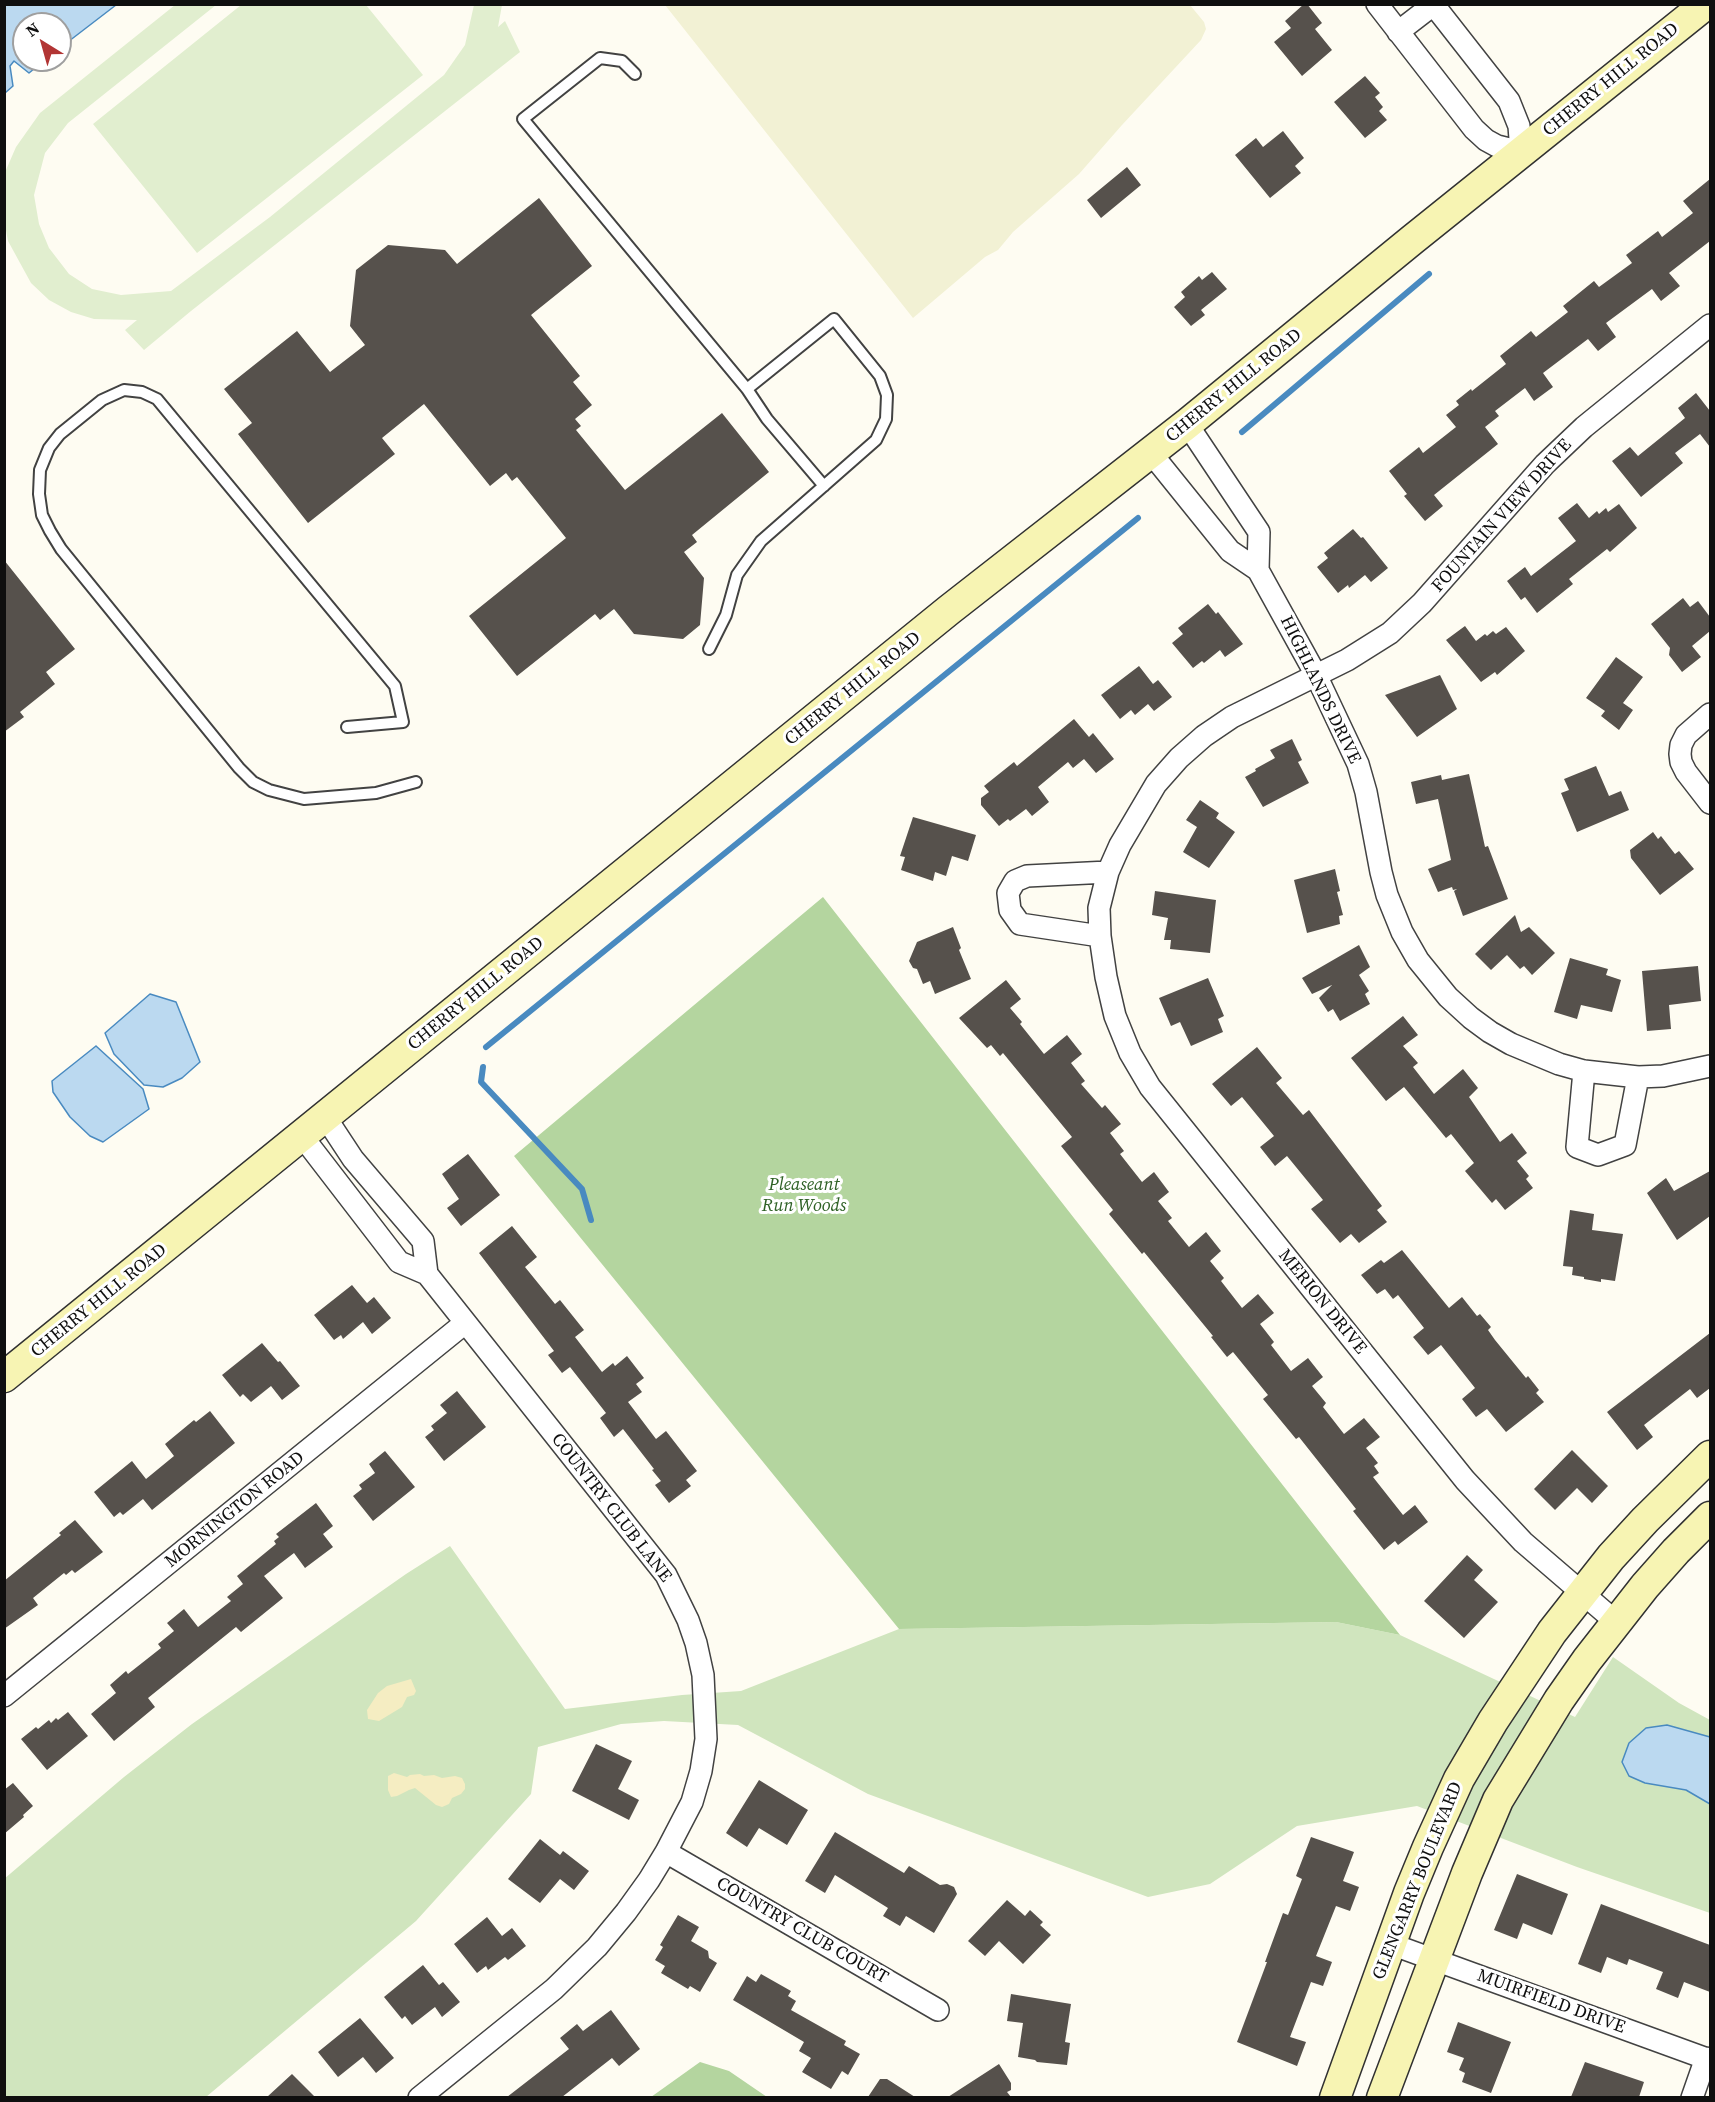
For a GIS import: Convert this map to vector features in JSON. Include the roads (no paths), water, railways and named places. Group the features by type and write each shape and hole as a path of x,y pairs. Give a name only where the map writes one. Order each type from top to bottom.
{"main road":[{"name":"CHERRY HILL ROAD","path":"4,1377 326,1118 949,610 1151,453 1706,4"},
{"name":"GLENGARRY BOULEVARD","path":"1335,2097 1428,1847 1459,1779 1522,1676 1582,1593 1646,1520 1709,1460"},
{"path":"1382,2097 1433,1960 1498,1800 1559,1700 1616,1622 1676,1551 1710,1517"}],"street":[{"path":"1377,4 1398,32 1474,129 1497,146 1521,152 1519,126 1509,102 1433,5 1398,32"},
{"name":"FOUNTAIN VIEW DRIVE","path":"1316,675 1371,646 1408,618 1545,464 1584,427 1710,325"},
{"path":"1187,424 1259,532 1258,570"},
{"name":"HIGHLANDS DRIVE","path":"1151,453 1230,551 1258,570 1316,675 1358,764 1387,895 1402,932 1418,960 1448,997 1490,1032 1536,1056 1584,1071 1638,1077 1663,1076 1710,1066"},
{"name":"MERION DRIVE","path":"1316,675 1232,717 1204,736 1179,758 1156,784 1134,819 1108,872 1099,908 1100,936 1106,977 1115,1016 1130,1053 1150,1087 1466,1480 1523,1542 1616,1622"},
{"path":"1710,714 1686,735 1680,754 1686,772 1710,803"},
{"path":"1100,936 1020,924 1010,910 1008,893 1015,881 1027,876 1108,872"},
{"path":"1584,1071 1577,1147 1598,1155 1625,1145 1638,1077"},
{"path":"326,1118 353,1159 423,1241 427,1274"},
{"name":"COUNTRY CLUB LANE","path":"302,1136 399,1262 427,1274 666,1575 688,1620 703,1675 706,1739 701,1771 692,1802 666,1852 626,1912 597,1947 554,1989 419,2097"},
{"name":"MORNINGTON ROAD","path":"4,1696 465,1323"},
{"name":"COUNTRY CLUB COURT","path":"666,1852 938,2010"},
{"name":"MUIRFIELD DRIVE","path":"1391,1944 1708,2059"},
{"path":"1692,2097 1708,2059"}],"lane":[{"path":"635,74 622,61 600,58 523,119 747,389 767,418 824,486"},
{"path":"709,649 726,615 737,575 760,541 876,440 886,419 887,395 880,376 834,319 747,389"},
{"path":"347,727 403,722 394,686 157,399 142,392 124,390 102,400 60,434 49,448 40,470 39,494 42,514 50,531 61,549 238,768 254,782 269,790 304,799 376,793 416,782"}],"water":[{"path":"5,4 116,4 72,39 72,12 12,12 12,64 10,66 13,86 5,93"},
{"path":"150,994 176,1002 200,1062 182,1078 163,1087 144,1085 114,1054 105,1033"},
{"path":"96,1046 143,1089 149,1109 103,1142 90,1136 70,1117 53,1092 52,1081"},
{"path":"1667,1725 1710,1737 1710,1804 1686,1790 1645,1783 1629,1776 1622,1762 1629,1743 1646,1728"}],"waterway":[{"path":"1242,432 1429,274"},
{"path":"486,1047 1138,518"},
{"path":"483,1067 481,1082 582,1189 591,1220"}],"park label":[{"name":"Pleaseant Run Woods","path":"804,1195"}]}
